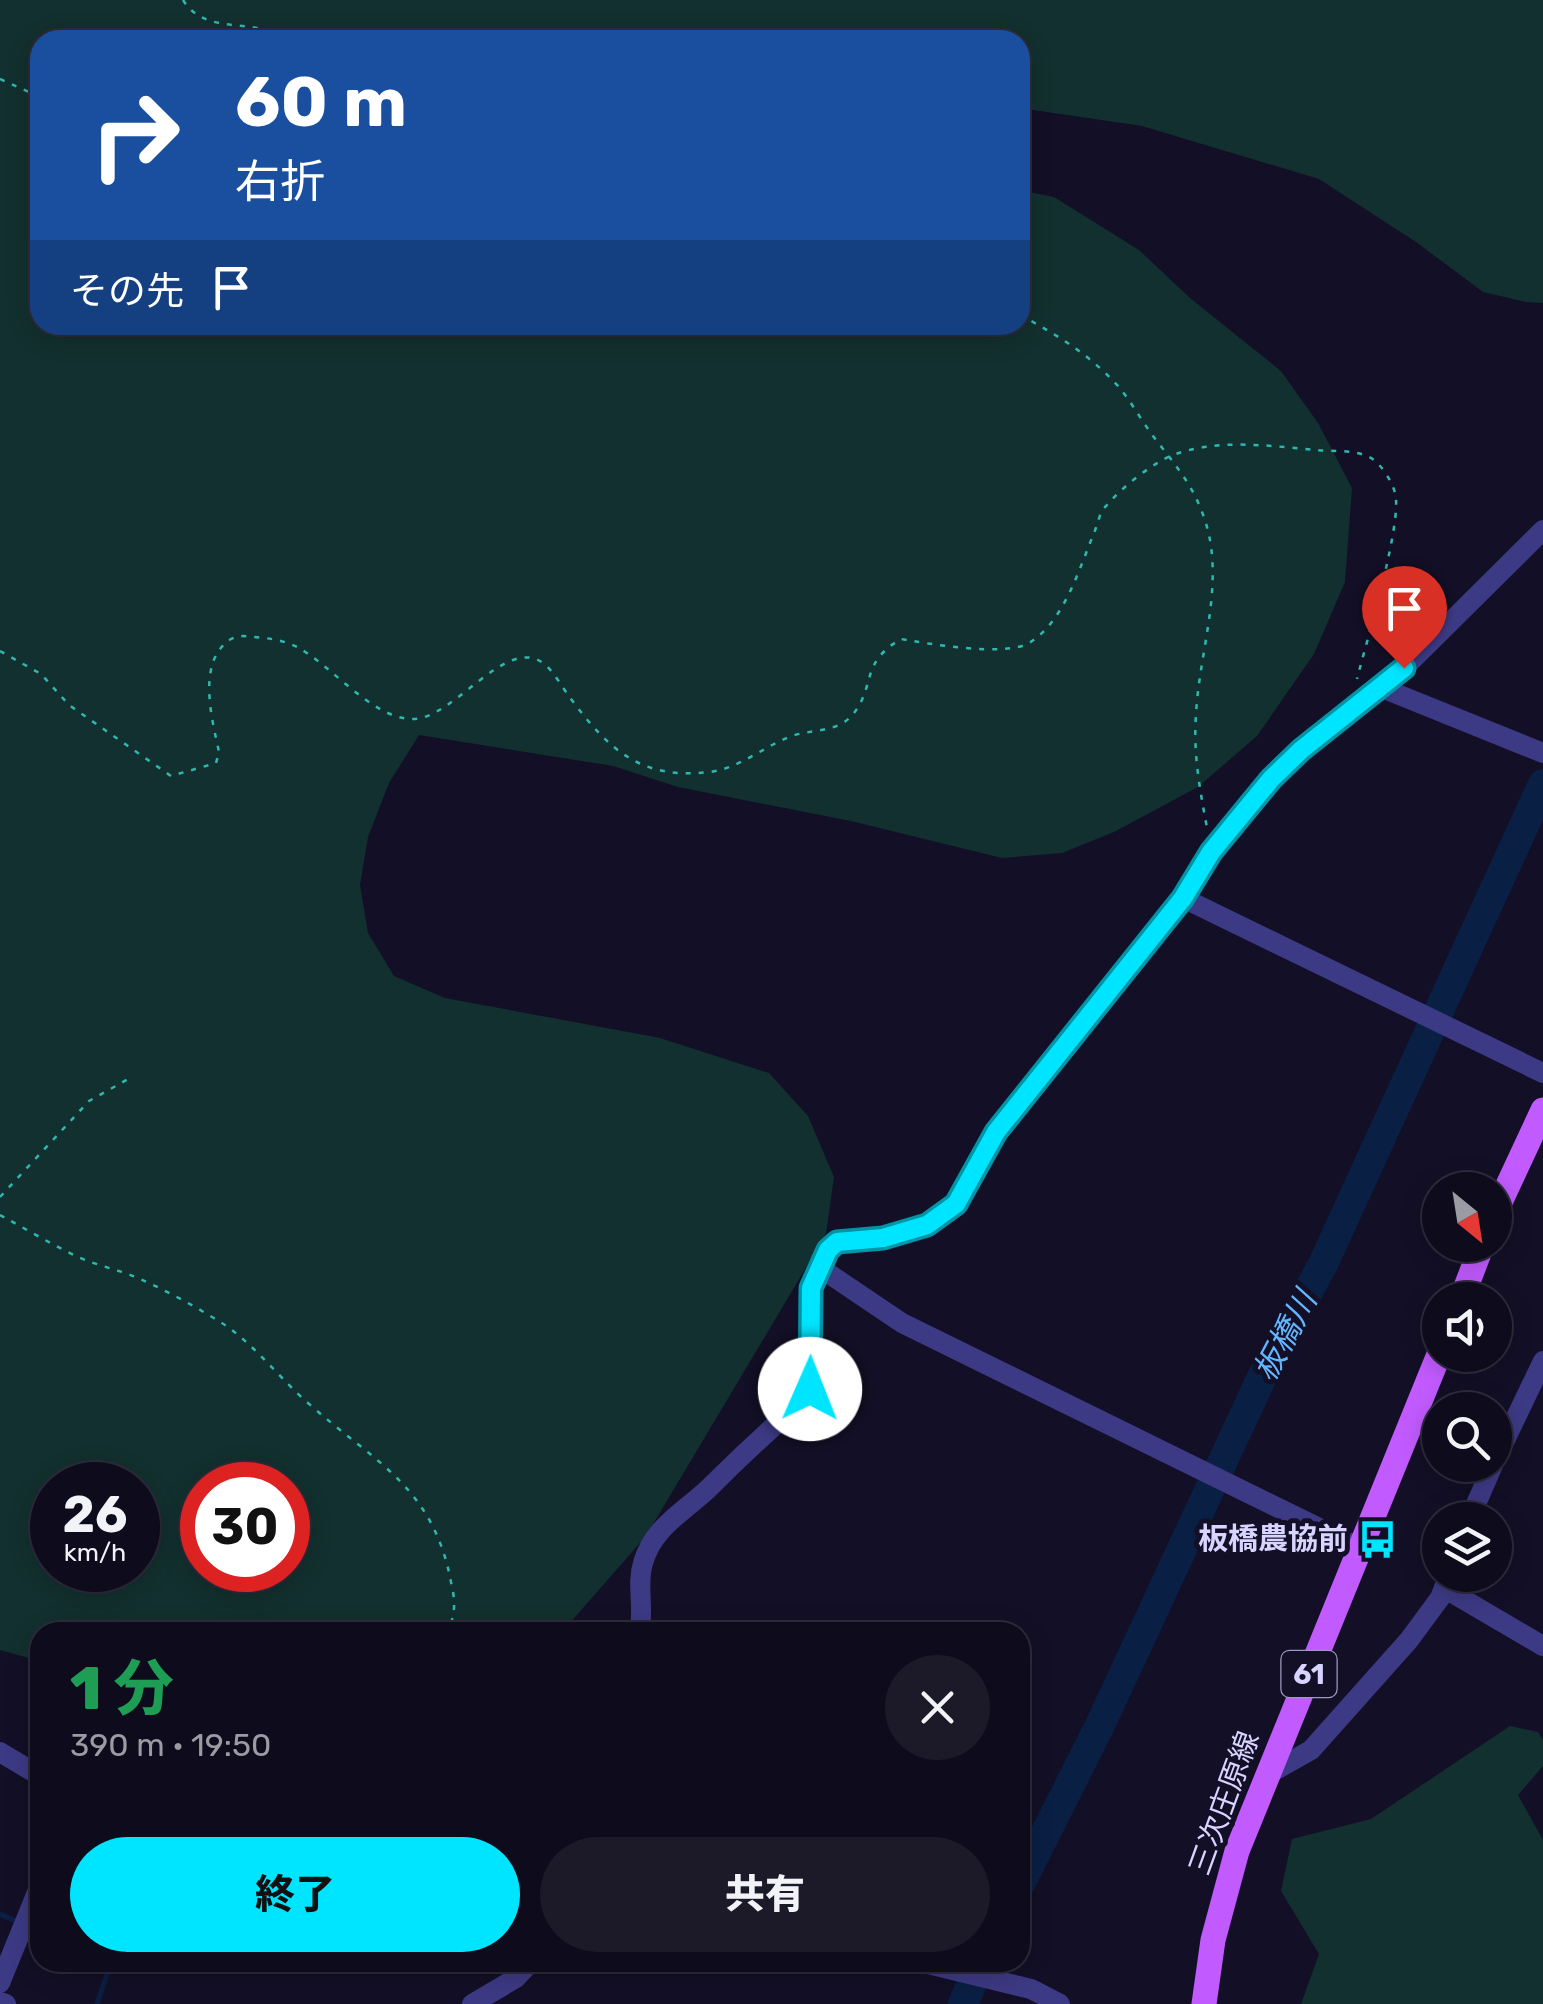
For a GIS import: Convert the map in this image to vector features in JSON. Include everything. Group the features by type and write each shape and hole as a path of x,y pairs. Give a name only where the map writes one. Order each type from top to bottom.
{"main road":[{"path":"1512,1176 1543,1110"},
{"name":"三次庄原線","path":"1204,2004 1213,1940 1237,1850 1432,1372"}],"street":[{"path":"641,1622 641,1568 650,1544 670,1518 706,1490 801,1402 810,1389 811,1288 828,1250 837,1242 883,1238 927,1225 956,1204 996,1132 1183,898 1211,852 1281,769 1382,688 1543,530"},
{"path":"1382,688 1543,753"},
{"path":"1183,898 1543,1073"},
{"path":"819,1267 902,1323 1362,1549"},
{"path":"1512,1428 1543,1362"},
{"path":"1265,1776 1312,1750 1409,1640 1442,1592"},
{"path":"1461,1592 1543,1646"},
{"path":"0,1752 30,1770"},
{"path":"0,1983 30,1910"},
{"path":"472,2004 522,1972"},
{"path":"961,1972 1031,1989 1060,2004"}],"path":[{"path":"183,0 217,26 265,30"},
{"path":"0,80 30,92"},
{"path":"1030,320 1057,334 1119,388 1184,474 1204,514 1211,547 1212,594 1196,712 1195,759 1211,852"},
{"path":"0,651 41,674 69,705 171,776 216,762 210,682 214,658 237,636 272,638 298,648 385,711 411,720 433,715 456,702 472,685 509,661 528,658 543,662 596,732 636,764 667,772 710,772 730,767 795,735 822,733 854,714 874,663 884,649 901,639 957,649 1022,647 1035,640 1065,600 1103,508 1170,456 1256,443 1349,452 1371,458 1396,494 1396,512 1356,681"},
{"path":"0,1197 89,1102 130,1078"},
{"path":"0,1215 76,1256 140,1279 215,1318 260,1352 277,1375 312,1407 388,1468 428,1514 445,1546 455,1600 451,1622"}],"green space":[{"path":"0,0 1543,0 1543,303 1483,292 1416,242 1319,179 1142,126 1030,109 1030,30 30,30 30,335 1030,335 1030,192 1054,197 1139,250 1190,298 1281,371 1318,423 1352,488 1345,582 1314,654 1257,736 1198,787 1114,832 1062,853 1002,858 851,821 678,787 613,766 419,735 389,783 368,837 360,885 368,933 394,976 445,998 660,1038 769,1073 808,1116 834,1177 826,1234 646,1536 571,1622 30,1622 30,1658 0,1650"},
{"path":"1510,1726 1538,1732 1543,1740 1543,1766 1518,1795 1543,1840 1543,2004 1301,2004 1319,1954 1281,1891 1292,1839 1371,1819"}],"waterway":[{"name":"板橋川","path":"1030,1864 1101,1723 1261,1379 1323,1264 1543,784"},
{"path":"0,1914 20,1923"},
{"path":"97,2004 108,1972"},
{"name":"板橋川","path":"963,2004 977,1972"}],"place":[{"name":"板橋農協前","path":"1378,1539"}],"route":[{"path":"810,1389 811,1288 828,1250 837,1242 883,1238 927,1225 956,1204 996,1132 1183,898 1211,852 1271,779 1301,750 1404,668"}]}
